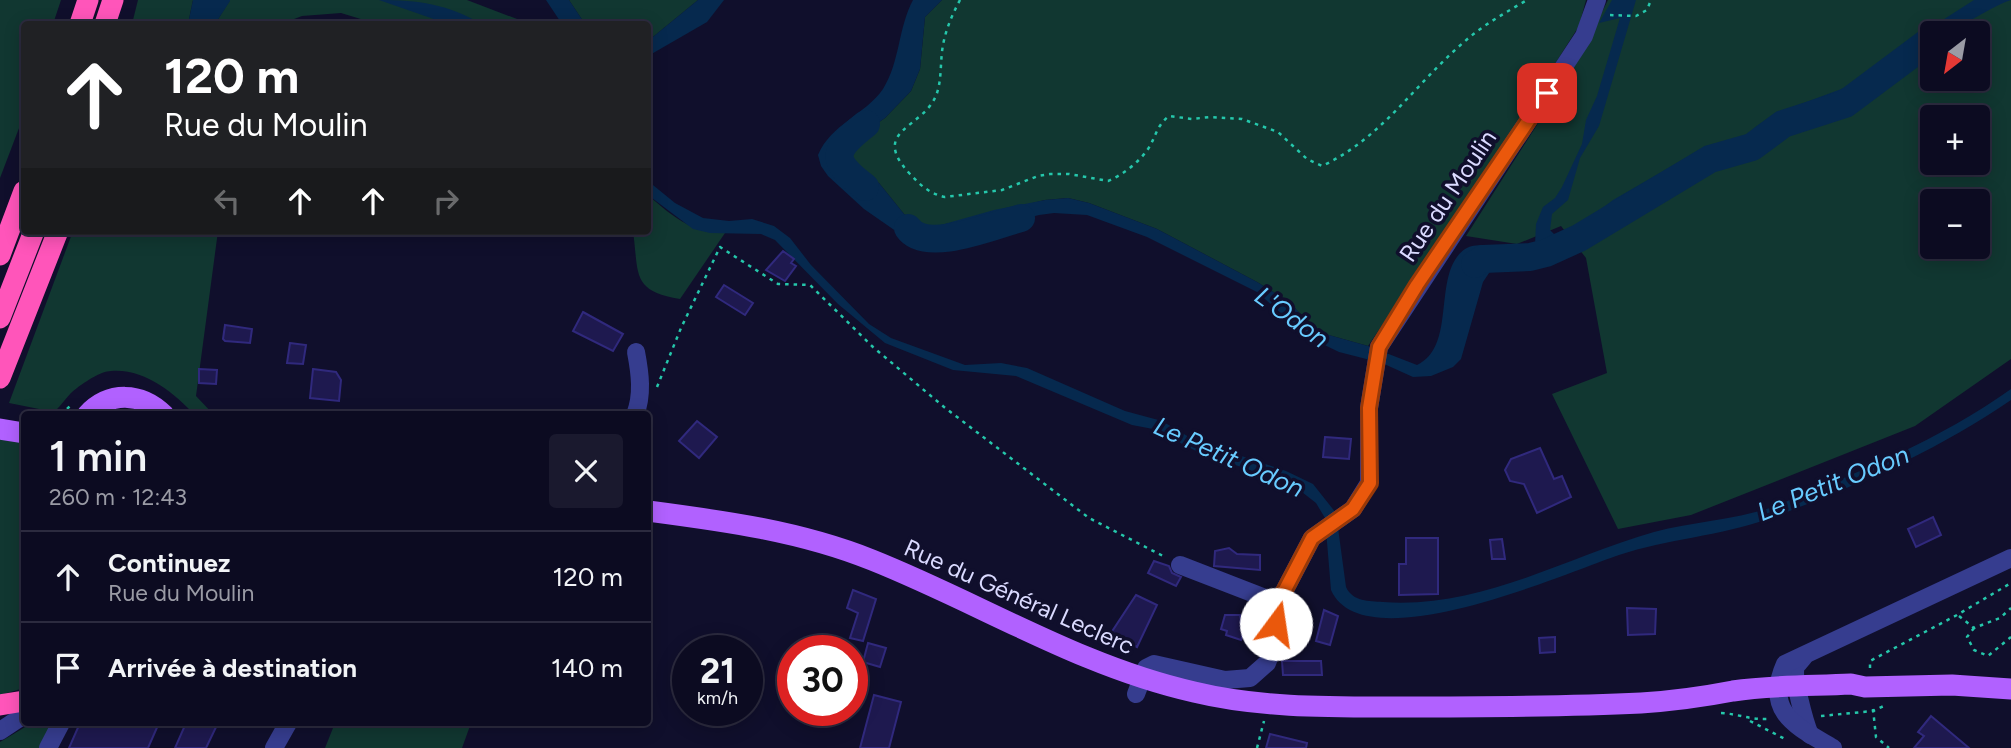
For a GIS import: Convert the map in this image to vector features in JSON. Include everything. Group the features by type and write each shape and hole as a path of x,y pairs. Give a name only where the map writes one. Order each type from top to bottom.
{"highway":[{"path":"81,21 88,0"},
{"path":"106,21 113,0"},
{"path":"121,21 127,0"},
{"path":"0,255 21,199"},
{"path":"0,318 32,235"},
{"path":"0,378 56,235"},
{"path":"0,705 21,702"}],"main road":[{"path":"90,411 95,405 112,398 130,396 148,402 159,411"},
{"name":"Rue du Général Leclerc","path":"651,511 746,524 829,544 859,564 1084,658 1138,686 1267,704 1374,707 1546,706 1710,698 1736,702 1790,694 1853,693 1868,680 2011,689"}],"street":[{"name":"Rue du Moulin","path":"1278,603 1312,538 1353,509 1370,483 1369,408 1379,347 1417,285 1584,36 1597,3"},
{"path":"636,352 640,376 637,411"},
{"path":"1833,748 1797,728 1787,718 1796,667 1804,657 2011,558"},
{"path":"1138,686 1146,668 1154,664 1225,680 1250,678 1267,663 1274,645 1278,603 1180,565"},
{"path":"0,731 21,717"},
{"path":"48,748 59,726"},
{"path":"274,748 286,726"}],"path":[{"path":"960,0 950,19 943,45 936,95 928,109 901,131 894,144 895,154 920,185 945,197 1002,190 1050,174 1069,174 1108,181 1131,167 1147,150 1157,128 1169,116 1200,120 1210,117 1242,119 1278,132 1307,159 1322,166 1347,154 1380,128 1463,42 1527,0"},
{"path":"1597,3 1605,14 1636,16 1647,10 1651,0"},
{"path":"656,389 681,328 720,247 778,284 810,285 873,348 944,407 1089,518 1180,565"},
{"path":"1868,680 1870,662 2011,583"},
{"path":"2011,608 2000,618 1974,628 1967,637 1975,650 1988,656 2011,637"},
{"path":"1957,615 1974,628"},
{"path":"1257,748 1267,704"},
{"path":"1873,710 1876,737 1889,748"},
{"path":"1748,720 1792,742"}],"green space":[{"path":"0,0 61,0 54,21 21,21 21,123 0,178"},
{"path":"138,0 193,0 189,21 133,21"},
{"path":"230,0 467,0 522,21 367,21 341,13 302,16 289,21 217,21"},
{"path":"569,0 698,0 651,39 651,21 583,21"},
{"path":"942,0 1586,0 1579,26 1490,166 1368,346 1318,332 1288,301 1257,282 1157,229 1089,203 1068,198 1045,200 930,228 918,224 904,214 879,183 843,163 838,158 837,151 885,118 911,91 920,69 925,17"},
{"path":"1608,0 2011,0 2011,359 1915,426 1691,515 1618,529 1552,394 1607,373 1586,258 1561,226 1517,244 1466,236 1574,67"},
{"path":"651,197 692,227 725,233 680,299 653,291 640,278 634,235 651,235"},
{"path":"72,235 217,235 196,396 210,411 191,411 158,384 123,371 107,371 93,377 74,390 55,411 9,403"},
{"path":"0,439 21,442 21,689 0,695"},
{"path":"27,726 51,726 39,748 0,748 0,742"},
{"path":"334,726 470,726 462,748 325,748"}],"water":[{"path":"193,0 230,0 217,21 189,21"},
{"path":"379,0 432,4 476,21 439,21"},
{"path":"546,0 569,0 583,21 560,21"},
{"path":"698,0 724,0 707,22 651,54 651,39"},
{"path":"913,0 942,0 925,17 920,69 911,91 885,118 837,151 838,158 843,163 879,183 904,214 918,224 930,228 994,210 1045,200 1068,198 1089,203 1157,229 1257,282 1288,301 1318,332 1368,346 1417,365 1429,356 1437,342 1449,275 1455,260 1465,249 1480,245 1518,247 1535,244 1536,224 1543,207 1555,198 1562,187 1582,144 1586,120 1597,96 1620,18 1599,23 1612,0 1636,0 1599,126 1580,158 1568,200 1552,214 1550,230 1555,235 1567,235 1613,200 1701,149 1731,145 1751,135 1754,128 1774,114 1852,85 1880,69 1891,53 1920,34 1920,51 1837,105 1703,165 1566,242 1517,254 1495,264 1483,282 1461,359 1453,367 1431,376 1413,377 1382,363 1339,352 1308,337 1257,292 1147,237 1087,215 1039,215 932,242 900,234 864,209 828,176 818,155 831,135 867,106 883,89 893,68"},
{"path":"1974,0 2011,0 1969,21 1941,21"},
{"name":"Le Petit Odon","path":"651,183 675,203 703,218 729,221 752,219 774,226 790,238 811,265 869,324 891,338 965,365 1001,363 1027,368 1125,411 1162,421 1194,440 1286,471 1313,484 1336,513 1346,587 1353,596 1367,601 1419,602 1454,598 1488,590 1654,532 1763,510 1898,454 1956,424 2011,389 2011,400 1924,452 1768,519 1619,555 1467,607 1422,616 1382,618 1350,610 1331,590 1325,518 1316,503 1293,485 1198,452 1153,429 1132,425 1016,376 953,370 885,343 838,304 775,240 761,234 710,233 693,229 651,197"}],"building":[{"path":"783,251 794,259 791,263 796,266 785,281 766,270"},
{"path":"724,285 753,303 745,315 716,297"},
{"path":"583,312 623,334 613,351 573,331"},
{"path":"225,325 252,329 250,343 225,341"},
{"path":"290,343 306,345 303,364 287,363"},
{"path":"199,369 217,370 216,384 199,383"},
{"path":"313,369 336,372 341,380 339,401 310,398"},
{"path":"697,421 717,437 699,458 679,441"},
{"path":"1325,437 1351,439 1349,459 1323,457"},
{"path":"1540,448 1554,479 1562,476 1571,497 1537,513 1524,484 1510,481 1505,470 1511,459"},
{"path":"1933,517 1941,535 1916,547 1908,529"},
{"path":"1406,538 1438,538 1438,594 1399,595 1399,564 1406,564"},
{"path":"1502,539 1505,559 1492,559 1490,540"},
{"path":"1229,548 1237,554 1260,555 1260,570 1214,566 1215,551"},
{"path":"1154,561 1169,566 1172,573 1181,577 1176,586 1148,573"},
{"path":"853,590 876,599 865,635 851,635 858,613 847,608"},
{"path":"1136,595 1157,605 1137,647 1111,633"},
{"path":"1627,608 1656,609 1655,634 1628,635"},
{"path":"1324,610 1338,616 1330,645 1316,641"},
{"path":"1225,615 1240,615 1241,624 1246,625 1241,640 1226,635 1227,631 1221,629"},
{"path":"1555,637 1555,652 1540,653 1539,638"},
{"path":"868,643 886,648 880,667 868,663"},
{"path":"1282,661 1321,661 1322,675 1283,675"},
{"path":"874,695 901,702 889,748 860,748 868,726"},
{"path":"1931,716 1969,748 1914,748 1924,736 1918,732"},
{"path":"79,726 158,726 148,748 69,748"},
{"path":"185,726 217,726 206,748 175,748"},
{"path":"1270,734 1307,743 1306,748 1266,748"}],"waterway":[{"name":"L'Odon","path":"1475,264 1483,259 1530,257 1579,238 1710,159 1752,147 1783,124 1845,104 1920,48"},
{"name":"L'Odon","path":"865,187 845,169 840,155 847,141 866,124"},
{"name":"L'Odon","path":"908,228 917,235 945,238 1021,218"}],"route":[{"path":"1276,624 1278,603 1312,538 1353,509 1370,483 1369,408 1379,347 1417,285 1547,93"}]}
